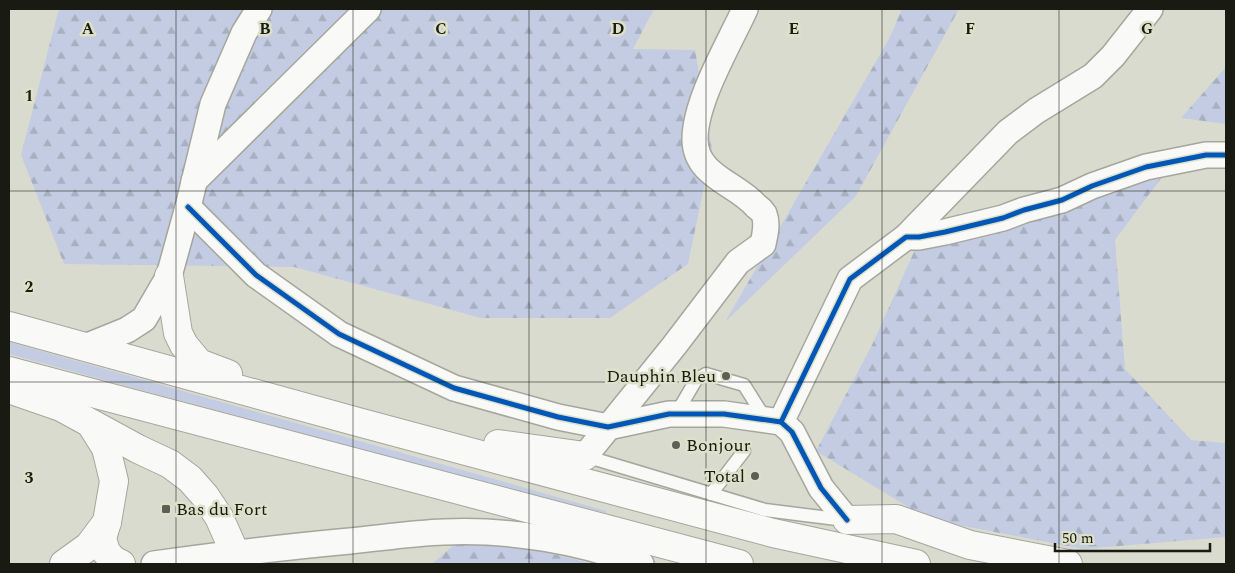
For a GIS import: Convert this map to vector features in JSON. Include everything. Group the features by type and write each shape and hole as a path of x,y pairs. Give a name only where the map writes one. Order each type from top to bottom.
{"highway":[{"path":"169,276 178,333 184,345 199,363 236,376 285,402"},
{"path":"9,326 358,422 774,533 916,564"},
{"path":"9,371 739,564"},
{"path":"9,389 61,407 170,464 190,478 219,516 235,553"},
{"path":"358,422 585,456"},
{"path":"91,424 106,448 114,481 107,522 102,538 106,552 113,560 121,564"},
{"path":"847,520 896,519 970,545 1068,564"},
{"path":"64,564 89,546 107,522"}],"street":[{"path":"85,347 128,330 144,319 169,276 213,104 244,33 259,9"},
{"path":"194,181 368,9"},
{"path":"585,456 674,346 738,262 763,244 766,230 764,214 748,196 712,174 700,162 695,140 701,102 745,9"},
{"path":"773,421 850,279 906,237 1008,132 1036,110 1093,76 1113,56 1150,9"},
{"path":"906,237 919,237 945,232 1003,218 1024,210 1062,200 1099,183 1146,167 1206,155 1226,155"},
{"path":"188,207 256,275 340,334 454,388 558,417 608,427 669,414 724,414 773,421 792,432 801,445 821,488 847,520"},
{"path":"154,564 334,542 444,532 510,533 560,541 623,557 641,564"}],"lane":[{"path":"676,414 696,380 706,374 744,385 773,421"},
{"path":"711,494 744,451"},
{"path":"585,456 765,510 847,520"}],"green space":[{"path":"61,9 654,9 633,49 695,50 712,148 688,264 610,318 481,318 294,267 64,264 21,155 58,12"},
{"path":"902,9 959,9 856,196 725,322 889,39"},
{"path":"1226,67 1226,124 1181,118"},
{"path":"1168,169 1115,240 1125,369 1191,440 1226,443 1226,537 1083,549 928,519 816,451 872,345 918,243"},
{"path":"9,342 606,511 606,513 395,459 9,354"},
{"path":"456,543 514,544 593,564 432,564"}],"cycle path":[{"path":"781,422 850,279 906,237 919,237 945,232 1003,218 1024,210 1062,200 1092,186 1146,167 1206,155 1226,155"},
{"path":"188,207 256,275 339,334 454,388 558,417 608,427 669,414 724,414 781,422 792,432 821,488 847,520"}],"place":[{"name":"Dauphin Bleu","path":"726,376"},
{"name":"Bonjour","path":"676,445"},
{"name":"Total","path":"755,476"},
{"name":"Bas du Fort","path":"166,509"}]}
